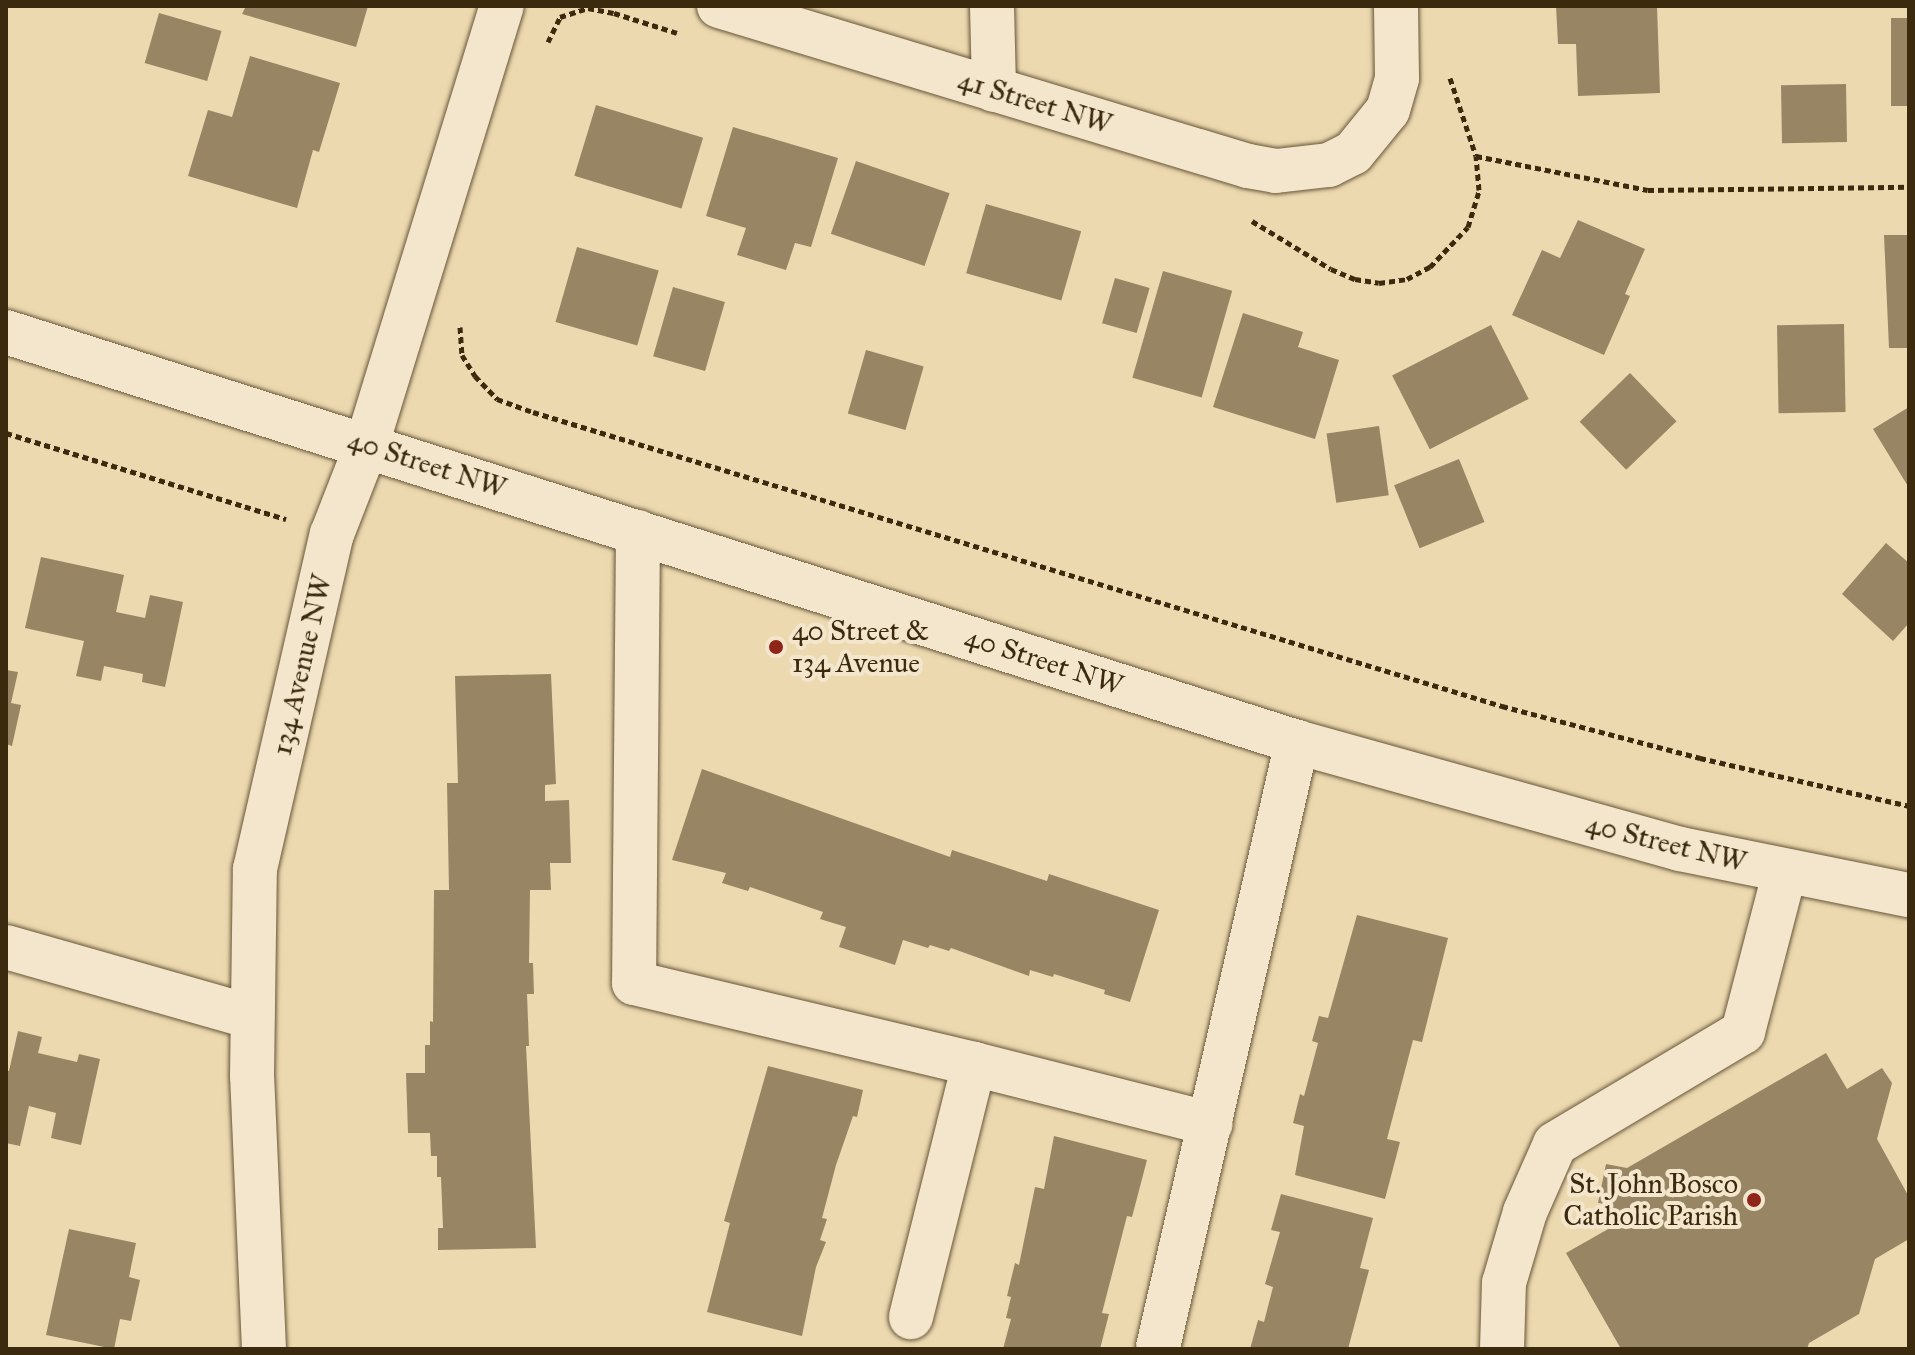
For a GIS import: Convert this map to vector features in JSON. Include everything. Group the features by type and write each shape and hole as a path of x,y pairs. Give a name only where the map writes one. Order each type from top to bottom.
{"street":[{"name":"134 Avenue NW","path":"264,1349 252,1017 255,869 332,534 367,444 502,6"},
{"name":"41 Street NW","path":"719,6 994,90 1276,171 1329,165 1353,153 1388,110 1397,78 1396,6"},
{"path":"992,6 994,90"},
{"name":"40 Street NW","path":"6,332 367,444 1297,742 1680,849 1909,895"},
{"path":"638,532 634,983 1211,1124"},
{"path":"1158,1347 1297,742"},
{"path":"1502,1349 1504,1283 1525,1212 1555,1144 1743,1032 1785,871"},
{"path":"6,947 252,1017"},
{"path":"911,1317 974,1064"}],"path":[{"path":"545,53 560,17 588,8 686,36"},
{"path":"1244,217 1297,251 1355,279 1379,283 1407,279 1430,267 1468,227 1479,190 1476,156 1445,63"},
{"path":"1476,156 1648,190 1909,187"},
{"path":"461,315 462,355 475,376 497,399 533,412 901,521 1502,706 1700,758 1909,806"},
{"path":"6,433 332,534"}],"building":[{"path":"246,6 368,6 356,47 242,14"},
{"path":"1556,6 1657,6 1660,93 1578,96 1576,44 1558,44"},
{"path":"159,13 221,31 207,81 145,63"},
{"path":"1891,18 1909,18 1909,106 1891,106"},
{"path":"250,56 340,83 319,152 313,150 297,208 188,176 208,110 232,117"},
{"path":"1846,84 1847,142 1782,143 1781,85"},
{"path":"596,105 703,138 681,209 574,176"},
{"path":"733,127 838,158 811,247 795,243 786,270 737,255 746,228 706,216"},
{"path":"856,161 950,193 925,266 831,234"},
{"path":"986,204 1081,231 1061,300 966,273"},
{"path":"1578,220 1645,249 1625,294 1630,296 1604,355 1512,315 1542,250 1560,258"},
{"path":"1884,235 1909,235 1909,348 1889,348"},
{"path":"577,247 659,270 637,345 556,322"},
{"path":"1163,271 1232,291 1202,398 1132,378"},
{"path":"1115,278 1150,288 1137,333 1102,323"},
{"path":"673,287 725,302 705,371 653,356"},
{"path":"1243,313 1303,332 1298,347 1339,360 1315,439 1213,407"},
{"path":"1844,324 1846,412 1779,413 1777,325"},
{"path":"1491,325 1529,399 1430,449 1392,375"},
{"path":"866,350 924,367 905,430 848,413"},
{"path":"1630,373 1677,421 1626,470 1580,422"},
{"path":"1909,407 1909,488 1873,429"},
{"path":"1379,426 1389,495 1336,503 1327,433"},
{"path":"1459,459 1484,522 1420,548 1394,485"},
{"path":"1886,543 1909,563 1909,623 1893,641 1842,594"},
{"path":"41,557 124,575 116,612 145,618 150,595 183,602 165,687 142,682 143,674 104,666 101,681 76,676 84,641 25,628"},
{"path":"6,670 18,672 11,703 21,705 12,746 6,744"},
{"path":"551,674 556,784 545,785 545,801 569,800 571,863 550,863 551,890 530,890 529,963 533,963 534,994 527,994 529,1046 526,1046 536,1248 438,1250 438,1228 443,1228 441,1177 437,1177 437,1156 431,1156 430,1133 408,1133 406,1073 425,1073 425,1045 430,1045 430,1021 433,1022 434,890 449,890 447,783 458,783 455,676"},
{"path":"702,769 950,857 952,850 1047,881 1049,874 1159,910 1130,1002 1104,994 1105,990 1054,974 1053,977 1030,970 1029,976 951,948 949,951 930,945 928,948 903,940 895,965 839,947 846,927 820,919 823,912 750,887 748,891 722,883 726,873 672,860"},
{"path":"1357,915 1448,938 1422,1042 1413,1040 1387,1139 1400,1142 1385,1199 1295,1175 1304,1126 1293,1123 1300,1094 1304,1096 1318,1043 1312,1041 1319,1016 1328,1018"},
{"path":"18,1031 42,1037 38,1053 77,1062 79,1054 100,1059 81,1145 51,1138 56,1113 29,1106 20,1146 6,1143 6,1070 9,1071"},
{"name":"St. John Bosco Catholic Parish","path":"1826,1053 1847,1089 1882,1068 1892,1083 1877,1139 1909,1197 1909,1239 1875,1259 1859,1314 1809,1343 1807,1349 1621,1349 1566,1253 1617,1224 1606,1204 1598,1203 1606,1164 1627,1168"},
{"path":"768,1066 863,1090 857,1117 853,1116 836,1165 822,1218 827,1219 820,1240 826,1242 816,1267 802,1336 707,1312 730,1223 724,1221"},
{"path":"1054,1136 1147,1160 1132,1217 1127,1216 1102,1313 1109,1314 1100,1349 1003,1349 1011,1319 1006,1318 1011,1297 1007,1296 1015,1263 1019,1265 1035,1187 1044,1189"},
{"path":"1281,1194 1373,1218 1360,1268 1369,1270 1348,1349 1250,1349 1258,1320 1264,1322 1273,1287 1265,1284 1280,1232 1271,1230"},
{"path":"69,1229 136,1243 129,1277 140,1280 131,1321 120,1319 114,1349 46,1335"}],"place":[{"name":"40 Street & 134 Avenue","path":"776,647"},
{"name":"St. John Bosco Catholic Parish","path":"1754,1200"}]}
